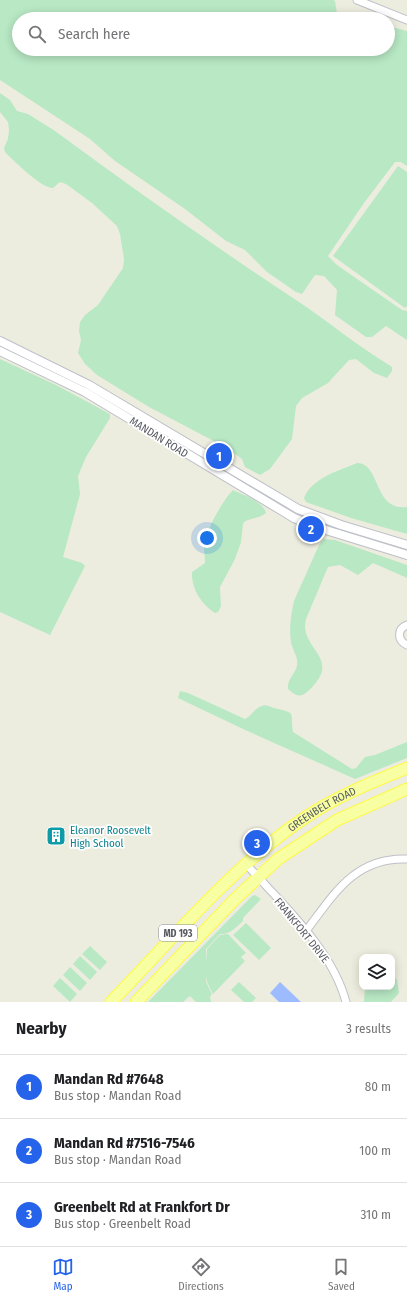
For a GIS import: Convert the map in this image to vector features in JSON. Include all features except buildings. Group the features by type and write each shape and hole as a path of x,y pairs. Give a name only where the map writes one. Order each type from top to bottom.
{"main road":[{"name":"GREENBELT ROAD","path":"111,1002 246,864 274,840 307,816 358,788 407,768"},
{"name":"GREENBELT ROAD","path":"136,1002 257,877 293,848 337,820 407,789"}],"street":[{"path":"357,0 387,12"},
{"path":"395,15 407,20"},
{"name":"MANDAN ROAD","path":"0,342 90,385 298,509 341,526 407,545"},
{"name":"MANDAN ROAD","path":"0,352 85,392 294,518 316,527 407,555"},
{"path":"407,625 401,628 399,635 401,641 407,645"},
{"path":"306,931 333,896 355,873 372,864 382,861 407,859"},
{"name":"FRANKFORT DRIVE","path":"246,864 306,931 337,975 346,1002"}],"green space":[{"path":"0,0 333,0 335,1 337,12 12,12 12,56 395,56 395,28 407,31 407,166 401,162 395,162 364,203 328,256 337,265 402,310 407,311 407,340 386,326 372,337 366,337 335,315 337,290 324,276 315,275 302,294 296,292 267,272 245,250 226,241 185,209 115,161 90,139 0,80"},
{"path":"0,93 10,100 17,111 28,114 55,131 174,217 392,367 392,371 387,378 374,373 356,359 349,360 328,383 302,398 296,406 292,439 270,469 260,475 245,467 242,459 227,448 149,407 97,375 85,364 78,353 81,340 79,331 80,322 85,315 98,305 123,268 124,259 120,234 117,226 92,203 66,184 60,182 53,188 42,184 5,152 4,148 8,139 9,130 8,122 0,112"},
{"path":"398,166 407,172 407,306 405,308 333,256"},
{"path":"0,359 56,385 110,414 110,418 86,457 78,476 80,494 63,557 82,563 85,566 50,635 0,612"},
{"path":"357,463 365,465 370,470 388,502 396,506 407,507 407,534 351,518 306,502 304,498 308,491 319,480"},
{"path":"233,490 257,502 266,513 244,522 241,542 235,559 220,587 221,606 218,612 215,613 205,605 195,590 192,572 205,563 204,547 207,534 219,509"},
{"path":"324,539 335,540 407,565 407,578 373,563 358,575 340,565 328,567 306,618 305,630 308,639 322,662 322,671 318,680 307,692 299,695 288,689 290,679 297,666 290,637 292,611 294,601 319,545"},
{"path":"180,691 188,693 245,719 257,708 264,705 289,712 292,716 293,732 352,769 356,768 365,757 375,755 407,742 407,758 355,779 178,698"},
{"path":"255,895 261,899 243,918 243,921 230,932 220,934 206,949 207,963 207,949 220,935 228,934 246,953 241,957 245,961 213,994 207,982 206,976 206,982 212,994 210,997 211,1002 196,1002 190,996 183,1002 148,1002 252,896"},
{"path":"246,923 271,948 259,960 233,935"},
{"path":"90,946 107,962 100,970 82,954"},
{"path":"80,956 97,972 90,980 73,964"},
{"path":"70,967 87,983 80,991 63,975"},
{"path":"60,978 77,994 70,1002 53,986"},
{"path":"395,978 397,980 399,993 391,1002 364,1002 365,990 395,990"},
{"path":"239,982 256,998 252,1002 244,1002 231,990"}],"water":[{"path":"280,982 301,1002 279,1002 270,993"}],"place":[{"name":"Mandan Rd #7648","path":"219,456"},
{"name":"Mandan Rd #7516-7546","path":"311,529"},
{"name":"Eleanor Roosevelt High School","path":"56,836"},
{"name":"Greenbelt Rd at Frankfort Dr","path":"257,843"}]}
